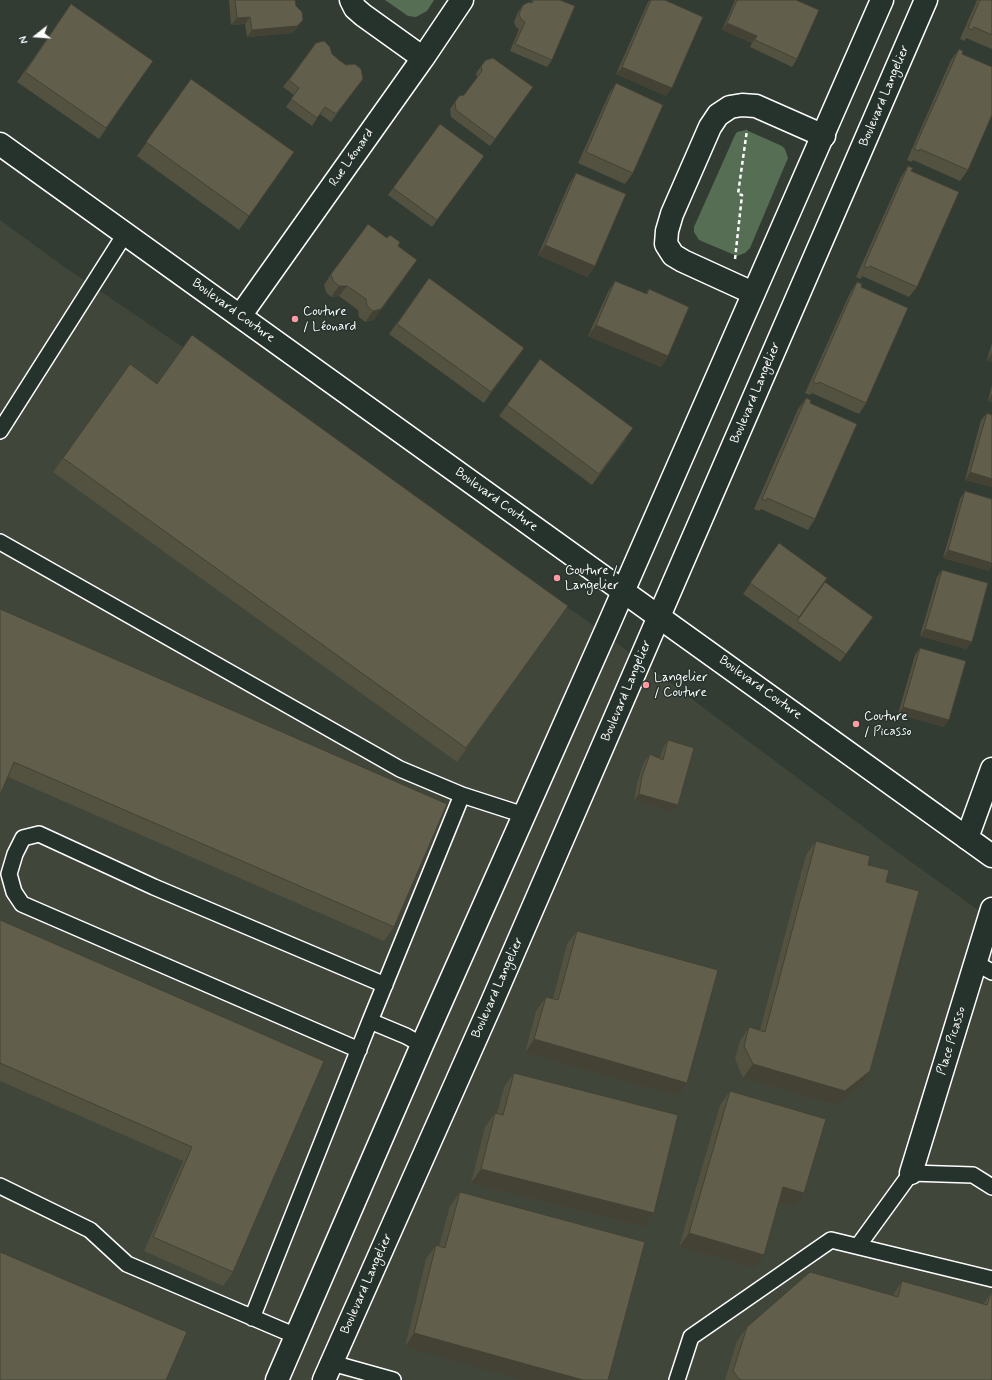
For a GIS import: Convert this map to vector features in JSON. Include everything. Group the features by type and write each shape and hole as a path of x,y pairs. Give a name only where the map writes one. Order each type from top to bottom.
{"main road":[{"path":"351,0 355,8 363,15 423,58"},
{"name":"Rue Léonard","path":"240,316 423,58 462,0"},
{"path":"277,1380 422,1045 753,293 824,136 882,0"},
{"name":"Boulevard Langelier","path":"328,1371 492,1002 926,0"},
{"path":"753,293 683,262 672,255 666,244 667,231 672,214 710,127 718,115 730,107 750,105 756,106 824,136"},
{"name":"Boulevard Couture","path":"0,144 992,856"},
{"path":"967,838 992,769"},
{"name":"Place Picasso","path":"911,1173 984,967 992,909"}],"lane":[{"path":"0,431 125,234"},
{"path":"0,542 400,769 462,795 524,815"},
{"path":"252,1318 462,795"},
{"path":"359,1050 22,904 14,892 9,874 15,854 23,838 39,834 154,887 385,985"},
{"path":"370,1022 406,1036 422,1045"},
{"path":"858,1246 911,1173 973,1175 992,1186"},
{"path":"0,1186 90,1230 127,1264 296,1336"},
{"path":"677,1380 691,1337 831,1240 992,1279"},
{"path":"328,1371 393,1380"}],"path":[{"path":"735,261 742,195 738,194 750,105"}],"shaded area":[{"path":"0,220 63,266 583,618 889,846 992,920 992,1380 0,1380"}],"green space":[{"path":"385,0 434,0 427,11 416,17 408,16"},
{"path":"746,130 782,146 785,149 788,158 750,248 745,253 737,256 699,240 694,232 694,227 735,135 737,132"}],"building":[{"path":"235,0 295,0 296,6 302,12 303,20 297,26 252,30 250,17 237,18"},
{"path":"534,0 560,0 575,6 552,60 515,44 525,22 521,19 519,14 523,5 529,2 532,3"},
{"path":"651,0 665,0 703,17 672,88 622,67"},
{"path":"737,0 796,0 819,10 797,59 755,40 757,36 727,23"},
{"path":"980,0 992,0 992,35 974,27 972,30 968,28"},
{"path":"71,4 153,61 106,128 25,72"},
{"path":"324,41 330,47 332,54 339,60 346,65 355,64 361,69 363,79 336,114 325,107 317,118 291,99 299,88 289,80 316,43"},
{"path":"959,49 963,51 962,54 992,67 992,115 968,170 920,149 919,151 914,149"},
{"path":"493,58 533,87 495,139 456,110 455,102 459,96 464,95 482,71 481,66 486,60"},
{"path":"191,79 294,152 249,216 146,142"},
{"path":"616,83 663,105 633,173 586,152"},
{"path":"440,124 484,156 437,220 393,188"},
{"path":"908,166 913,168 911,171 959,192 917,287 870,266 868,268 864,266"},
{"path":"576,173 626,194 595,266 545,245"},
{"path":"368,224 387,238 390,235 400,242 398,246 417,260 381,309 373,311 367,306 366,299 347,286 339,286 333,281 331,274"},
{"path":"429,278 524,348 491,392 397,324"},
{"path":"615,281 647,294 649,289 689,307 668,356 596,325"},
{"path":"857,282 862,284 861,287 908,308 866,403 819,382 818,384 813,382"},
{"path":"192,335 568,606 466,748 63,458 130,364 157,384"},
{"path":"540,359 633,428 599,474 507,405"},
{"path":"806,398 811,400 810,403 857,424 815,519 767,498 766,501 762,499"},
{"path":"987,413 992,415 992,479 970,472"},
{"path":"965,491 992,499 992,563 948,550"},
{"path":"779,543 827,578 799,617 750,583"},
{"path":"942,570 988,583 972,642 925,629"},
{"path":"825,582 873,617 846,654 797,621"},
{"path":"0,609 447,804 394,927 14,762 0,795"},
{"path":"920,648 966,661 949,720 903,707"},
{"path":"668,740 694,748 678,805 639,794 642,776 650,754 663,760"},
{"path":"816,841 870,856 868,865 889,870 886,882 919,891 870,1071 845,1091 753,1064 744,1046 749,1027 765,1032"},
{"path":"0,920 324,1061 233,1272 153,1237 192,1147 0,1063"},
{"path":"577,931 718,970 687,1083 534,1039 546,997 558,1000"},
{"path":"514,1073 678,1115 654,1213 481,1169 495,1113 503,1115"},
{"path":"730,1091 826,1119 804,1193 783,1187 764,1255 689,1233"},
{"path":"460,1192 645,1242 608,1380 583,1380 414,1333 436,1245 445,1248"},
{"path":"0,1252 187,1332 166,1380 0,1380"},
{"path":"810,1272 898,1297 902,1281 987,1305 992,1293 992,1380 739,1379 733,1371 747,1327"}],"place":[{"name":"Couture / Léonard","path":"295,319"},
{"name":"Couture / Langelier","path":"557,578"},
{"name":"Langelier / Couture","path":"646,685"},
{"name":"Couture / Picasso","path":"856,724"}]}
